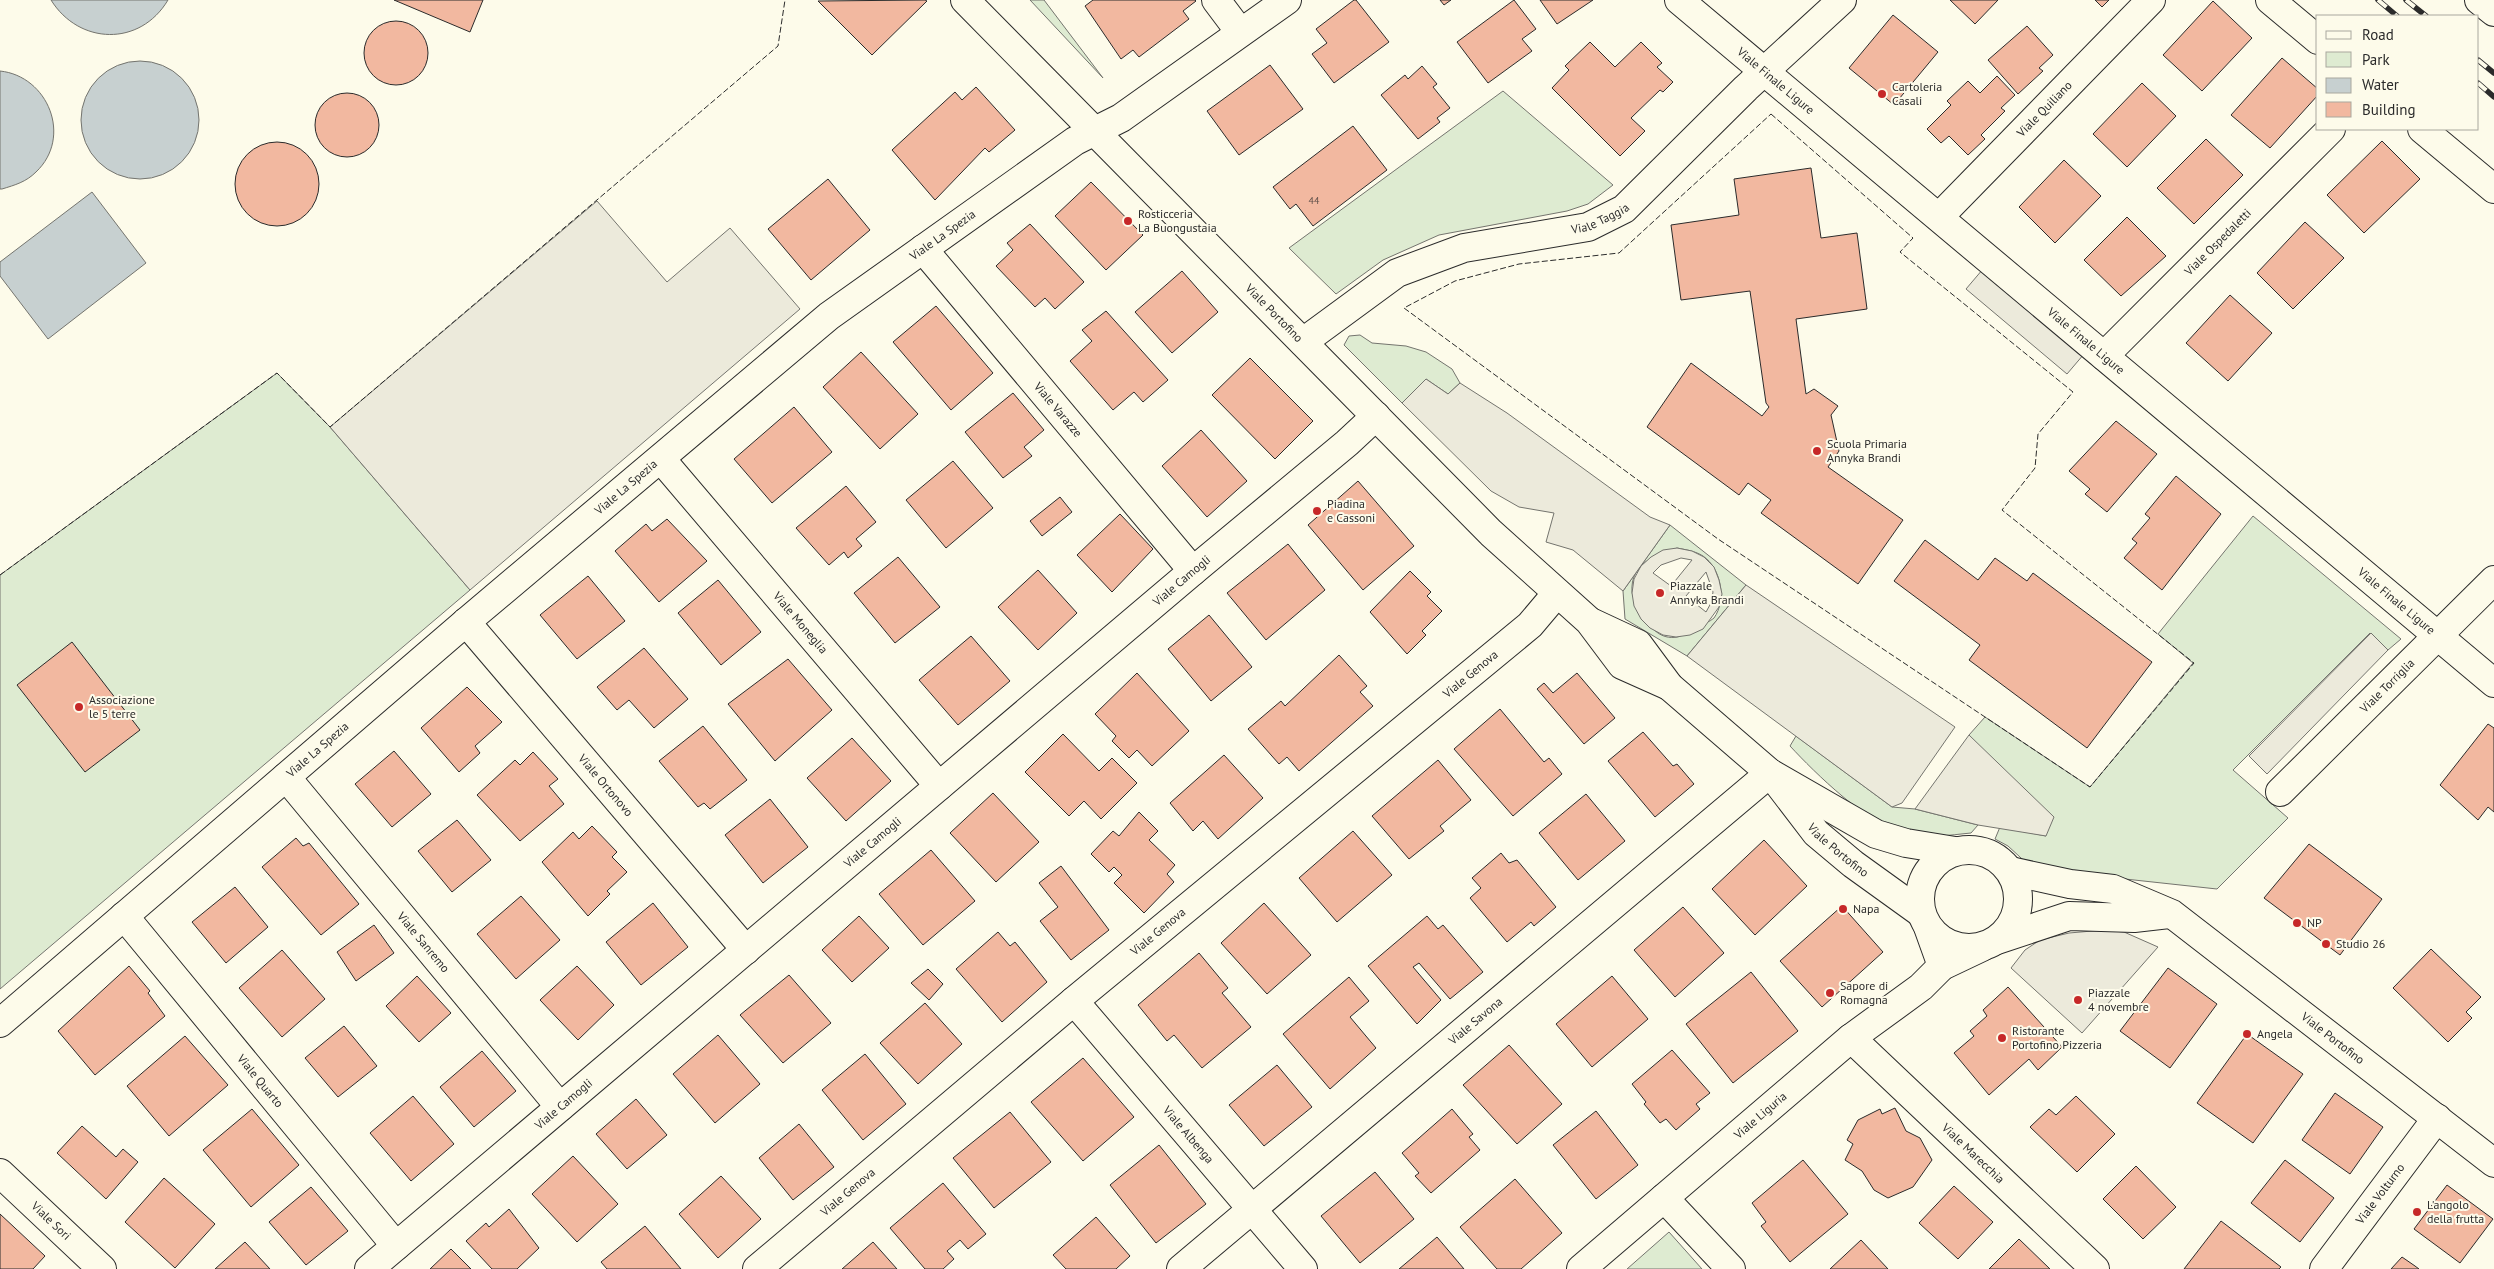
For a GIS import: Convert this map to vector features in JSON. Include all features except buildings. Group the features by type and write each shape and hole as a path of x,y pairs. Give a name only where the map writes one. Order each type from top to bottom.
{"street":[{"name":"Viale Portofino","path":"965,0 1491,533 1589,621 1622,665 1669,686 1770,773 1876,834 1906,843 1955,852"},
{"path":"1216,0 1240,32"},
{"name":"Viale La Spezia","path":"0,1023 466,622 829,316 1075,141 1121,118 1287,0"},
{"name":"Viale Finale Ligure","path":"1679,0 2494,683"},
{"name":"Viale Taggia","path":"1303,342 1341,312 1397,273 1464,248 1588,227 1624,209 1764,71 1842,0"},
{"name":"Viale Quiliano","path":"1939,217 2151,0"},
{"path":"2270,0 2316,38"},
{"path":"2479,0 2494,12"},
{"name":"Viale Ospedaletti","path":"2104,356 2329,130"},
{"path":"2423,130 2494,189"},
{"name":"Viale Varazze","path":"923,248 1193,571"},
{"name":"Viale Camogli","path":"369,1269 1193,571 1347,443 1376,416"},
{"name":"Viale Moneglia","path":"661,459 939,786"},
{"name":"Viale Torriglia","path":"2280,792 2437,634 2494,580"},
{"name":"Viale Genova","path":"757,1269 1074,1000 1530,625 1557,593"},
{"name":"Viale Ortonovo","path":"466,622 746,950"},
{"name":"Viale Portofino","path":"1770,773 1816,833 1924,920"},
{"name":"Viale Savona","path":"1181,1269 1770,773"},
{"name":"Viale Sanremo","path":"286,777 560,1107"},
{"path":"1942,966 1924,920 1919,897 1922,882 1930,869 1941,858 1955,852 1970,850 1990,854 2000,860 2010,871 2017,886 2016,916 2008,930 1990,943"},
{"name":"Viale Portofino","path":"2010,871 2070,884 2113,889 2172,914 2494,1163"},
{"path":"1924,920 1938,938 1952,946 1967,949 2069,916 2134,918 2172,914"},
{"name":"Viale Quarto","path":"124,916 396,1246"},
{"name":"Viale Liguria","path":"1581,1269 1851,1038 1921,986 1942,966 1990,943"},
{"name":"Viale Albenga","path":"1074,1000 1302,1269"},
{"name":"Viale Marecchia","path":"1851,1038 2095,1269"},
{"name":"Viale Volturno","path":"2324,1269 2437,1118"},
{"name":"Viale Sori","path":"0,1173 102,1269"},
{"path":"1664,1198 1731,1269"}],"green space":[{"path":"1030,0 1044,0 1103,78"},
{"path":"1503,91 1613,185 1588,204 1567,211 1439,235 1383,260 1336,294 1289,248"},
{"path":"1360,335 1372,343 1406,346 1426,352 1452,369 1460,383 1448,394 1426,379 1402,403 1344,345 1349,336"},
{"path":"277,373 330,427 470,590 0,989 0,575"},
{"path":"2253,516 2401,639 2388,650 2370,633 2233,770 2288,818 2217,889 2033,869 2008,846 1995,839 2000,827 2046,836 1969,735 1985,717 2090,787 2193,663 2158,634"},
{"path":"1670,525 1746,585 1687,656 1625,619 1623,591 1636,572 1632,582 1632,592 1646,620 1661,635 1677,637 1714,618 1718,611 1721,594 1718,576 1714,568 1700,554 1677,548 1653,557 1640,567"},
{"path":"1796,736 1892,807 1915,809 1978,825 1971,833 1938,836 1905,834 1890,829 1843,797 1813,770 1790,746"},
{"path":"1669,1232 1702,1269 1627,1269"}],"shaded area":[{"path":"597,201 667,282 730,228 800,309 470,590 330,427"},
{"path":"1983,269 2084,354 2067,374 1966,289"},
{"name":"Piazzale Annyka Brandi","path":"1426,379 1448,394 1460,383 1507,413 1650,517 1670,525 1623,591 1573,550 1546,542 1554,513 1519,507 1491,491 1402,403"},
{"name":"Piazzale Annyka Brandi","path":"1677,548 1692,551 1704,557 1714,567 1719,580 1722,594 1719,607 1703,629 1690,635 1676,637 1663,635 1650,628 1641,619 1634,606 1632,593 1634,579 1641,566 1663,550","holes":["1681,558 1692,560 1671,586 1653,573 1661,565","1706,572 1713,592 1711,603 1706,612 1686,596"]},
{"name":"Piazzale Annyka Brandi","path":"1746,585 1955,727 1902,803 1892,807 1687,656"},
{"path":"2371,633 2388,650 2267,774 2249,756"},
{"path":"1969,735 2054,817 2046,836 1978,825 1915,809"},
{"name":"Piazzale 4 novembre","path":"2104,930 2124,932 2158,947 2082,1033 2011,968 2025,950 2040,940 2069,933"}],"water":[{"path":"51,0 168,0 156,15 142,26 126,33 110,34 93,32 77,26 63,15"},
{"path":"140,61 163,65 182,78 195,97 199,120 195,143 182,162 163,175 140,179 117,175 98,162 85,143 81,120 85,97 98,78 117,65"},
{"path":"0,71 17,75 31,84 42,96 50,110 54,126 53,142 47,158 36,172 24,181 2,189 0,189"},
{"path":"92,192 146,263 48,339 0,276 0,262"}],"railway":[{"path":"2378,0 2396,15"},
{"path":"2406,0 2425,15"},
{"path":"2479,61 2494,73"},
{"path":"2479,84 2494,97"}],"fence":[{"path":"0,575 277,373 330,427 778,46 785,0"},
{"path":"1771,114 1913,238 1900,252 2073,392 2038,434 2035,468 2002,510 2194,663 2090,787 1718,539 1404,308 1455,281 1519,264 1619,253 1771,114"}],"place":[{"name":"Cartoleria Casali","path":"1882,94"},
{"name":"Rosticceria La Buongustaia","path":"1128,221"},
{"name":"Scuola Primaria Annyka Brandi","path":"1817,451"},
{"name":"Piadina e Cassoni","path":"1317,511"},
{"name":"Piazzale Annyka Brandi","path":"1660,593"},
{"name":"Associazione le 5 terre","path":"79,707"},
{"name":"Napa","path":"1843,909"},
{"name":"NP","path":"2297,923"},
{"name":"Studio 26","path":"2326,944"},
{"name":"Sapore di Romagna","path":"1830,993"},
{"name":"Piazzale 4 novembre","path":"2078,1000"},
{"name":"Angela","path":"2247,1034"},
{"name":"Ristorante Portofino Pizzeria","path":"2002,1038"},
{"name":"L'angolo della frutta","path":"2417,1212"}]}
